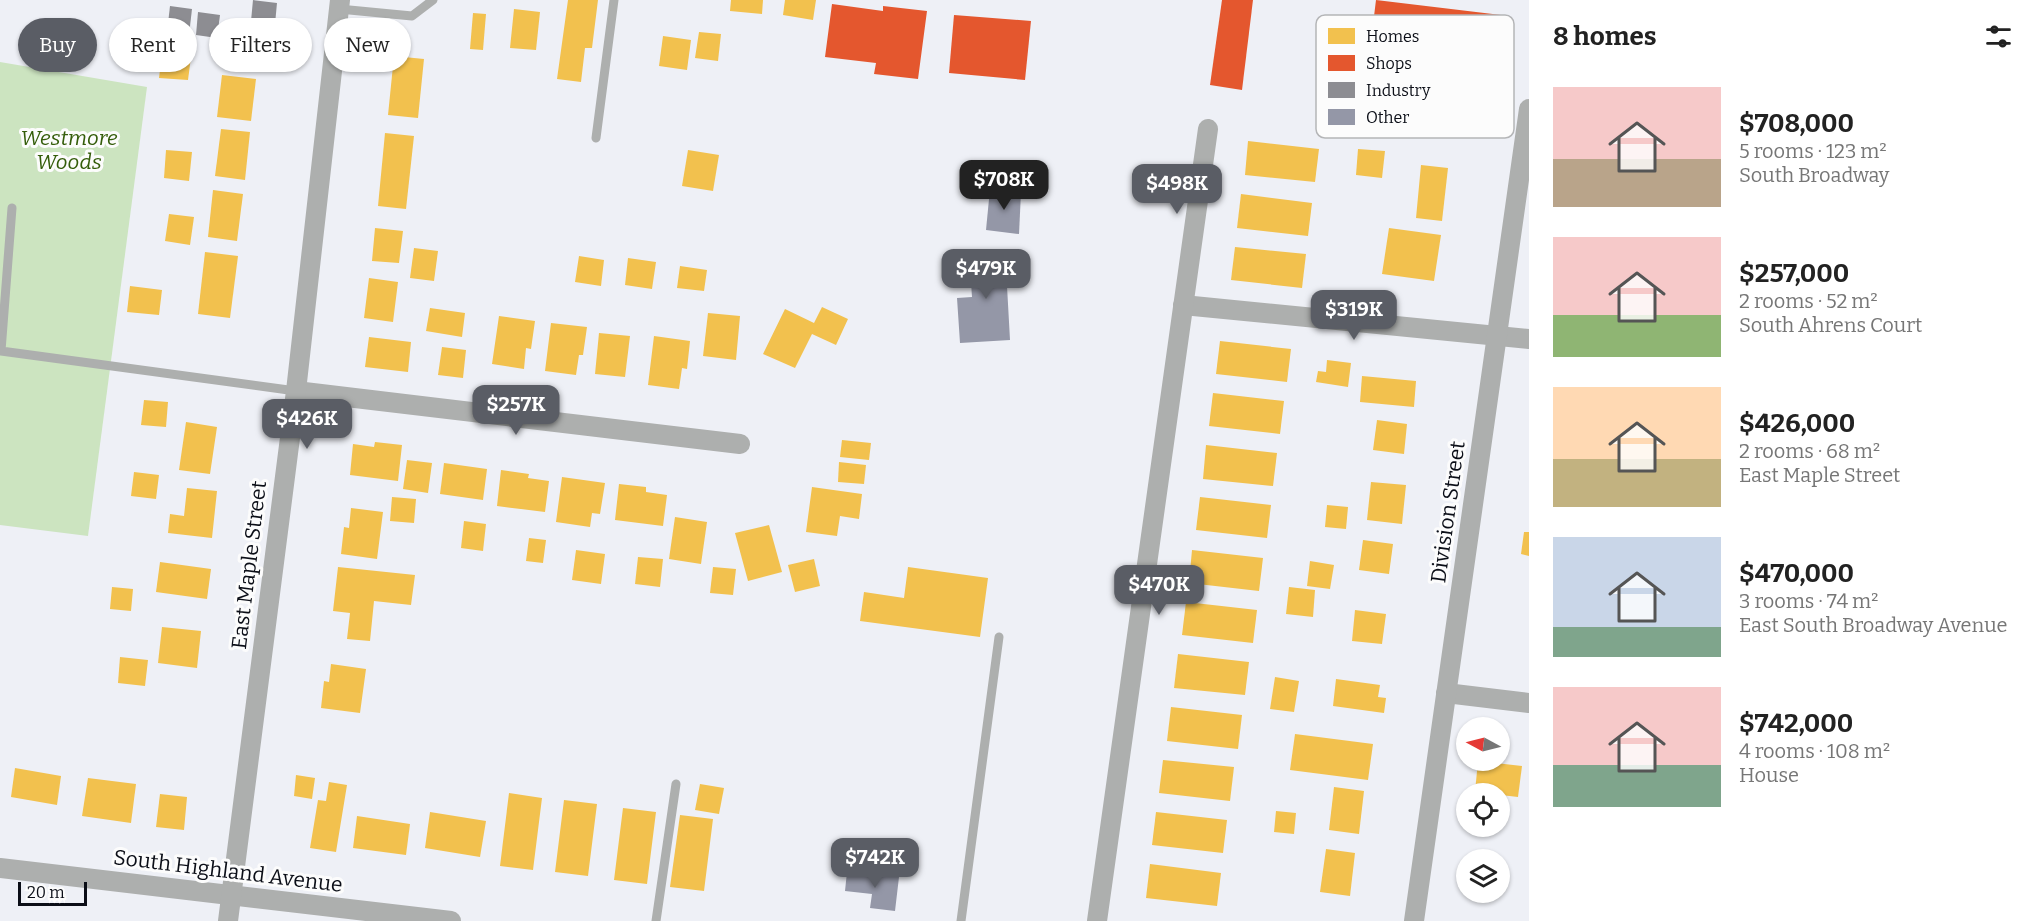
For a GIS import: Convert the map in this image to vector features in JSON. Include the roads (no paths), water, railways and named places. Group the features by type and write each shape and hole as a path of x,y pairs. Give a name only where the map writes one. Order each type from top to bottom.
{"street":[{"name":"East Maple Street","path":"228,921 296,391 340,4"},
{"name":"Division Street","path":"1414,921 1529,109"},
{"path":"1097,921 1208,129"},
{"path":"1183,306 1529,339"},
{"path":"296,391 740,444"},
{"path":"1446,693 1529,703"},
{"name":"South Highland Avenue","path":"0,868 451,921"}],"lane":[{"path":"340,4 412,16 433,0"},
{"path":"596,138 614,0"},
{"path":"12,208 1,351 296,391"},
{"path":"961,921 999,637"},
{"path":"657,921 676,784"}],"park label":[{"name":"Westmore Woods","path":"69,150"}]}
